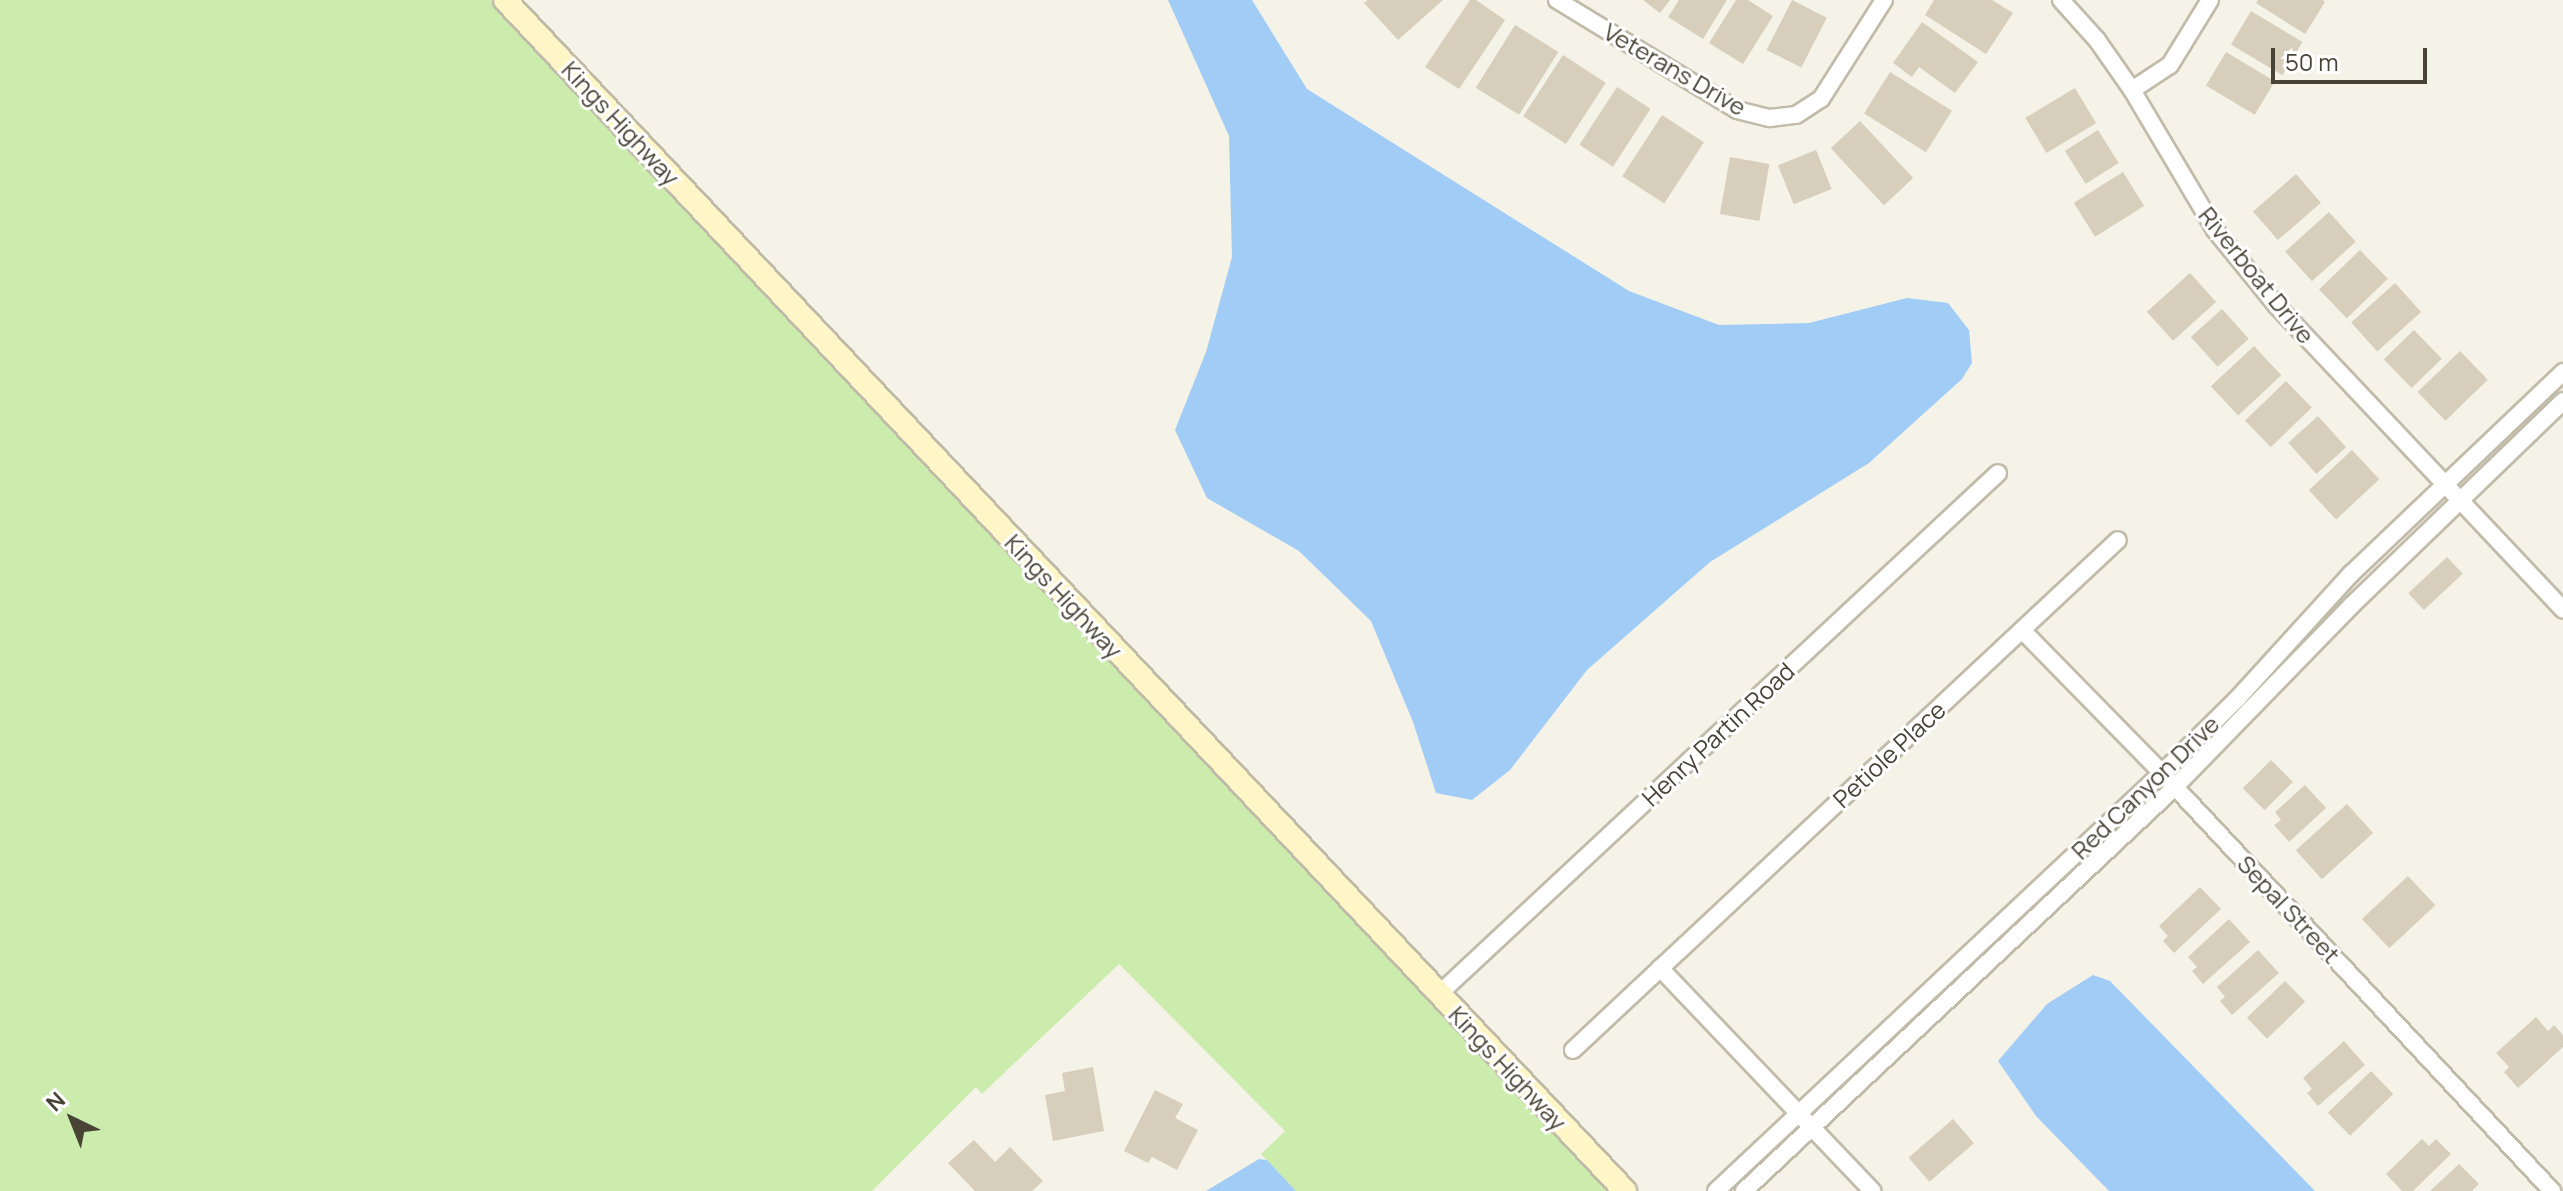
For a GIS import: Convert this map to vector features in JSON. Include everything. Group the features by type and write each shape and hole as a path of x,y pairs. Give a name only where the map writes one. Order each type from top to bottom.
{"street":[{"name":"Kings Highway","path":"505,0 1625,1191"},
{"name":"Veterans Drive","path":"1557,0 1737,110 1770,118 1796,115 1821,99 1884,0"},
{"name":"Riverboat Drive","path":"2061,0 2097,40 2132,90 2215,230 2277,306 2563,610"},
{"path":"2132,90 2170,65 2210,0"},
{"name":"Red Canyon Drive","path":"1716,1191 1806,1120 2175,787 2563,372"},
{"name":"Red Canyon Drive","path":"1744,1191 1806,1120 2238,698 2351,574 2563,401"},
{"name":"Henry Partin Road","path":"1439,994 1998,473"},
{"name":"Petiole Place","path":"1573,1050 2118,540"},
{"name":"Sepal Street","path":"2022,630 2162,773 2552,1191"},
{"path":"1660,968 1872,1191"}],"green space":[{"path":"0,0 490,0 1607,1191 1296,1191 1261,1154 1285,1131 1119,964 982,1094 976,1087 872,1191 0,1191"}],"water":[{"path":"1168,0 1252,0 1307,89 1629,291 1719,325 1809,323 1907,298 1948,303 1969,330 1972,363 1962,379 1869,463 1710,562 1587,670 1510,770 1472,800 1436,793 1413,722 1371,621 1299,551 1207,498 1175,430 1206,352 1232,257 1229,136"},
{"path":"2093,975 2110,981 2315,1191 2109,1191 2036,1116 1998,1061 2047,1004"},
{"path":"1259,1159 1267,1160 1296,1191 1206,1191"}],"building":[{"path":"1368,0 1443,0 1398,40 1364,3"},
{"path":"1470,0 1476,0 1505,20 1459,89 1425,67"},
{"path":"1643,0 1670,0 1660,13"},
{"path":"1679,0 1727,0 1703,39 1668,17"},
{"path":"1736,0 1748,0 1773,16 1743,64 1709,43"},
{"path":"1792,0 1827,18 1801,68 1767,50"},
{"path":"1934,0 1992,0 2013,13 1986,54 1925,15"},
{"path":"2258,0 2325,2 2305,34 2256,3"},
{"path":"2251,11 2302,42 2282,75 2231,44"},
{"path":"1922,22 1978,62 1955,93 1919,67 1912,77 1893,63"},
{"path":"1515,25 1558,52 1519,115 1476,88"},
{"path":"2226,52 2275,81 2255,115 2206,85"},
{"path":"1563,55 1606,83 1566,144 1523,116"},
{"path":"1890,72 1952,111 1926,152 1864,114"},
{"path":"1617,87 1651,109 1613,167 1579,145"},
{"path":"2075,88 2096,123 2046,153 2025,118"},
{"path":"1662,115 1704,142 1664,203 1622,176"},
{"path":"1860,121 1913,178 1884,205 1831,148"},
{"path":"2098,130 2119,163 2086,184 2065,151"},
{"path":"1816,150 1832,189 1794,204 1778,165"},
{"path":"1730,157 1769,164 1759,221 1720,214"},
{"path":"2123,172 2144,206 2095,237 2074,203"},
{"path":"2296,174 2321,203 2278,240 2253,211"},
{"path":"2329,212 2356,242 2312,281 2285,251"},
{"path":"2360,250 2388,279 2347,318 2319,290"},
{"path":"2190,273 2216,302 2173,341 2147,312"},
{"path":"2395,283 2421,312 2377,351 2351,322"},
{"path":"2222,309 2249,339 2218,367 2191,337"},
{"path":"2414,330 2442,359 2412,388 2384,359"},
{"path":"2254,346 2281,375 2238,415 2211,386"},
{"path":"2460,351 2488,380 2445,421 2418,392"},
{"path":"2286,381 2312,408 2271,447 2245,421"},
{"path":"2318,416 2346,447 2316,474 2288,443"},
{"path":"2352,450 2379,479 2336,519 2309,490"},
{"path":"2447,557 2463,574 2424,610 2408,593"},
{"path":"2271,760 2293,782 2265,810 2243,788"},
{"path":"2305,785 2326,808 2289,842 2274,825 2281,820 2275,812"},
{"path":"2347,804 2373,833 2322,879 2296,850"},
{"path":"2408,876 2435,905 2389,948 2362,919"},
{"path":"2200,887 2221,909 2174,953 2163,941 2168,936 2159,926"},
{"path":"2229,919 2250,942 2203,984 2192,971 2197,967 2188,957"},
{"path":"2258,950 2279,973 2232,1015 2220,1001 2225,997 2217,987"},
{"path":"2285,981 2305,1002 2267,1039 2247,1018"},
{"path":"2536,1017 2548,1031 2554,1025 2563,1035 2563,1047 2518,1088 2504,1072 2509,1067 2496,1053"},
{"path":"2344,1041 2365,1065 2318,1106 2307,1093 2312,1089 2303,1078"},
{"path":"1093,1067 1104,1131 1053,1141 1045,1095 1065,1091 1062,1073"},
{"path":"2371,1071 2393,1094 2350,1136 2328,1113"},
{"path":"1155,1090 1183,1104 1175,1118 1198,1130 1177,1170 1152,1157 1148,1163 1124,1151"},
{"path":"1953,1119 1974,1143 1929,1182 1908,1158"},
{"path":"2422,1139 2429,1146 2436,1139 2451,1154 2413,1191 2402,1191 2386,1174"},
{"path":"974,1140 995,1162 1010,1147 1043,1181 1032,1191 975,1191 948,1163"},
{"path":"2459,1164 2479,1184 2472,1191 2430,1191"}]}
